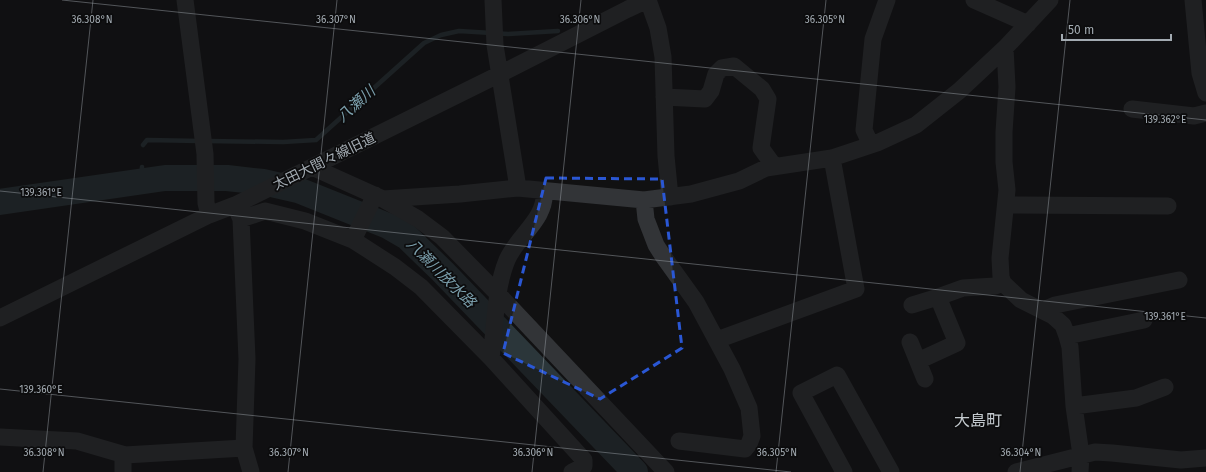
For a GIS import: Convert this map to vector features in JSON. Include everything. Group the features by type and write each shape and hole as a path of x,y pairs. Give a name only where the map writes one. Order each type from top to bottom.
{"street":[{"path":"185,0 205,148 206,203 209,215"},
{"path":"493,0 495,45 518,188"},
{"path":"648,0 658,28 664,57 666,156 670,197"},
{"name":"太田大間々線旧道","path":"0,318 209,215 241,207 309,168 500,74 626,4 648,0"},
{"path":"871,145 864,130 873,39 888,0"},
{"path":"974,0 1028,24"},
{"path":"377,198 460,194 518,188 644,200 691,194 738,181 770,167 832,158 871,145 916,124 959,91 1005,48 1050,0"},
{"path":"1193,0 1200,72 1206,94"},
{"path":"1005,48 1007,87 1004,162 1006,197 1000,268 1006,287 1021,300 1053,316 1063,325 1068,336 1074,406 1081,455 1080,472"},
{"path":"664,97 705,99 711,91 716,74 722,68 734,66 762,89 768,99 761,148 770,167"},
{"path":"1132,108 1194,116 1206,113"},
{"path":"717,340 856,289 832,158"},
{"path":"309,168 377,198 418,219 442,237 498,298 666,472"},
{"path":"491,354 498,298 507,259 536,220 545,199 544,191"},
{"path":"1006,197 1168,206"},
{"path":"354,238 377,198"},
{"path":"644,200 646,220 656,245 696,302 717,340 732,369 749,408 752,425 752,436 745,449 678,441"},
{"path":"251,472 244,448 247,359 241,207 278,213 354,238 421,287 491,354 584,460 584,466 572,472"},
{"path":"1045,312 1048,308 1055,305 1179,280"},
{"path":"912,305 963,288 994,286 1006,287"},
{"path":"918,361 956,344 938,297"},
{"path":"1068,336 1144,320"},
{"path":"910,342 925,379"},
{"path":"844,472 801,393 837,375 891,472"},
{"path":"1074,406 1136,398 1165,387"},
{"path":"0,437 77,442 124,464 244,448"},
{"path":"1016,472 1095,452 1112,453 1182,466 1206,458"}],"highlighted area":[{"path":"546,178 662,179 682,348 600,399 503,353"}],"waterway":[{"name":"八瀬川","path":"207,141 283,142 316,140 424,43 441,35 459,31 508,34 558,31"},
{"name":"八瀬川","path":"143,145 147,140 200,141"},
{"name":"八瀬川","path":"141,181 142,167"},
{"name":"八瀬川放水路","path":"0,202 165,178 227,178 263,182 298,190 388,226 407,237 443,272 635,472"}],"district":[{"name":"大島町","path":"978,420"}]}
